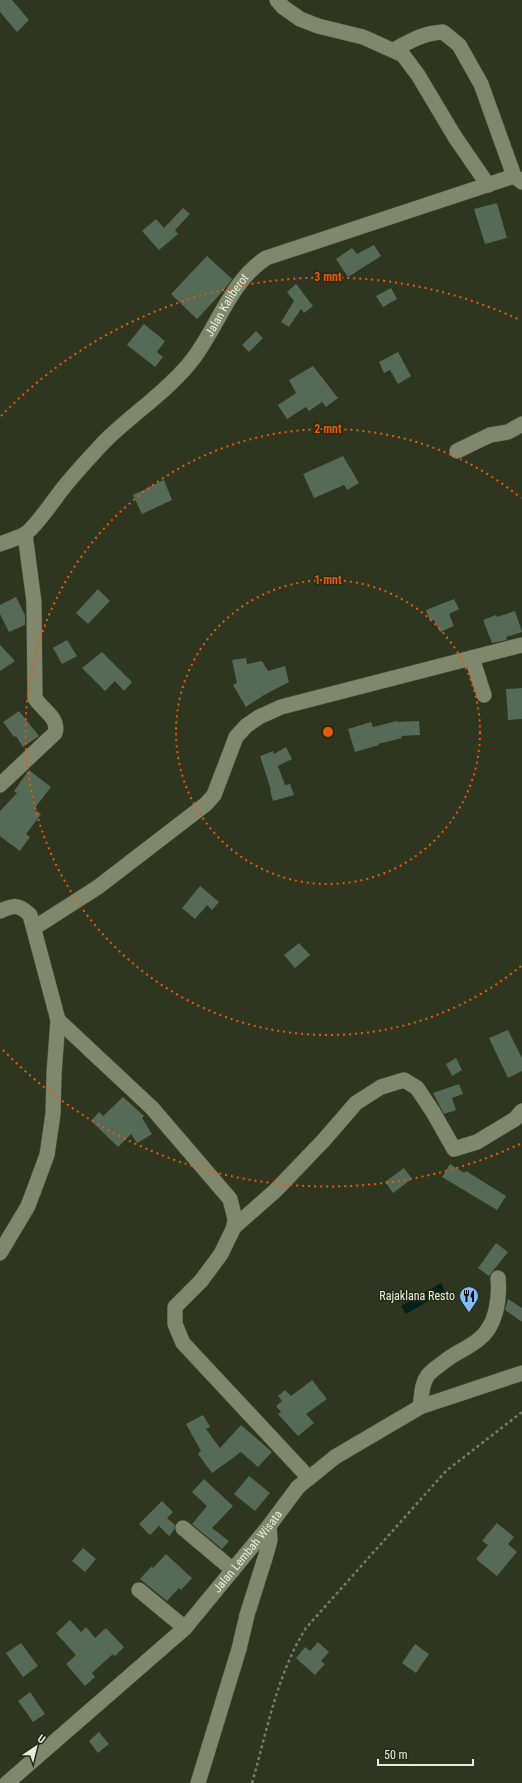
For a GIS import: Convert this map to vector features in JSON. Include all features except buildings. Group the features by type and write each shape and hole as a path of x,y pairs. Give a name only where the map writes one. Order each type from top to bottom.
{"street":[{"path":"277,0 283,7 300,19 318,26 363,37 403,55 418,75 455,137 488,185"},
{"path":"394,50 418,36 431,32 443,32 459,45 481,84 518,179"},
{"name":"Jalan Kaliberot","path":"0,544 25,534 68,481 104,443 126,421 165,388 188,365 201,347 226,303 253,266 266,258 488,185 518,179"},
{"path":"457,451 490,435 508,432 522,424"},
{"path":"0,785 55,733 57,728 55,721 39,706 35,698 34,602 25,534"},
{"path":"34,928 98,887 206,804 214,795 236,737 246,726 259,716 281,707 522,645"},
{"path":"472,658 484,695"},
{"path":"0,910 14,906 23,908 30,915 58,1020 53,1114 47,1155 28,1206 0,1253"},
{"path":"58,1020 152,1108 230,1199 235,1219 234,1227 221,1254 201,1281 175,1307 175,1324 183,1343 309,1478"},
{"path":"234,1227 275,1192 356,1103 381,1087 404,1080 417,1088 433,1112 454,1149 477,1142 515,1119 522,1111"},
{"path":"420,1407 423,1387 428,1374 456,1353 479,1340 490,1325 496,1308 499,1290 498,1278"},
{"name":"Jalan Lembah Wisata","path":"7,1783 185,1628 269,1526 298,1487 335,1457 358,1442 420,1407 522,1373"},
{"path":"198,1783 268,1548 270,1540 269,1526"},
{"path":"183,1528 233,1570"},
{"path":"139,1590 185,1628"}],"path":[{"path":"252,1783 285,1667 294,1647 306,1628 441,1476 522,1412"}],"water":[{"path":"441,1283 445,1291 406,1314 401,1306"}],"place":[{"name":"Rajaklana Resto","path":"469,1313"}]}
